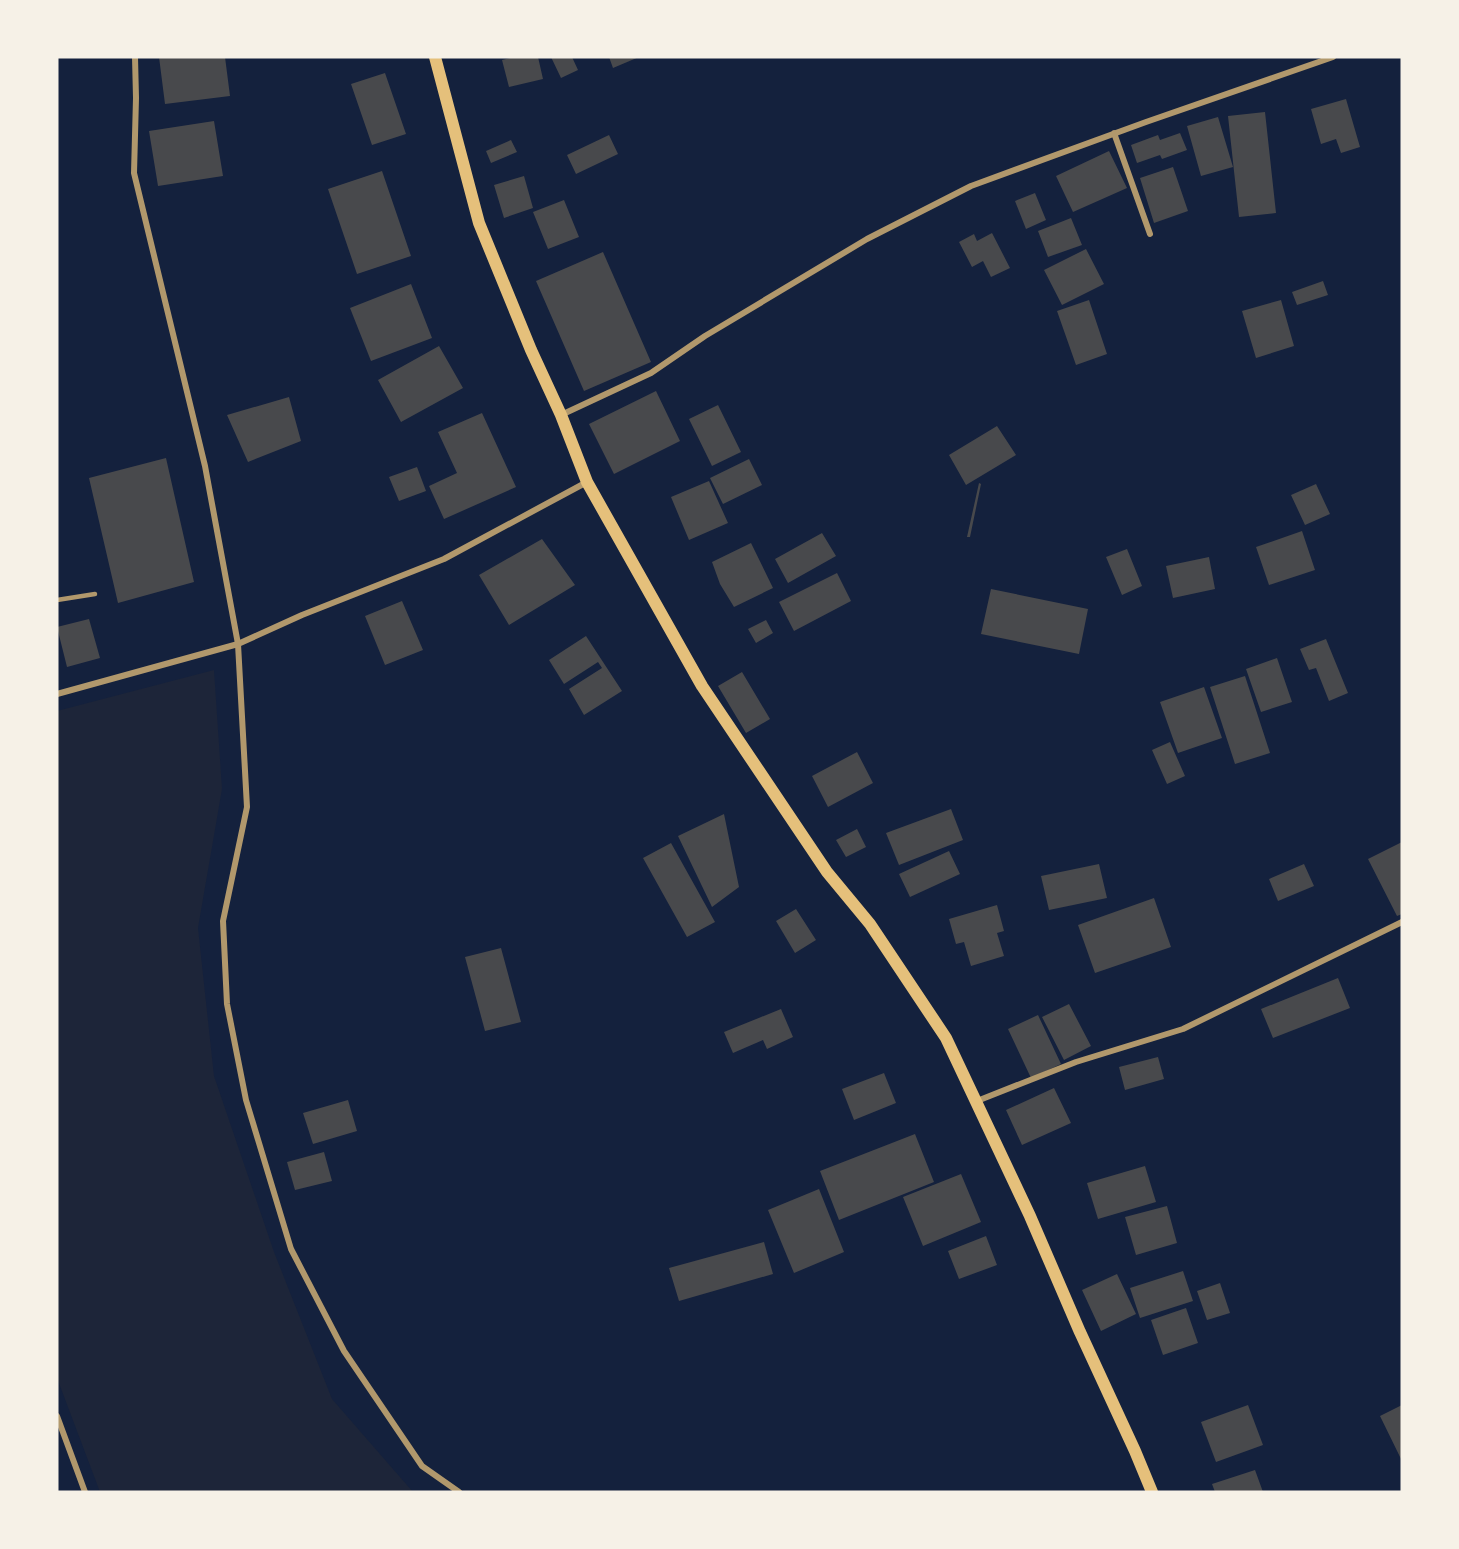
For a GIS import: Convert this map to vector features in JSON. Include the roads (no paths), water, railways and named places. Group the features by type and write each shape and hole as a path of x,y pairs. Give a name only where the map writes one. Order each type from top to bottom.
{"main road":[{"path":"435,57 479,223 587,482 702,686 827,872 870,924 946,1038 977,1101 1152,1492"}],"street":[{"path":"135,57 134,173 205,466 238,644 247,807 223,921 227,1004 246,1100 291,1249 344,1351 422,1466 459,1492"},
{"path":"561,415 651,373 705,336 867,238 971,186 1114,133 1333,57"},
{"path":"1114,133 1149,234"},
{"path":"57,694 238,644 302,615 444,559 587,482"},
{"path":"977,1101 1076,1062 1183,1029 1402,922"},
{"path":"57,1416 86,1492"}],"lane":[{"path":"57,600 95,594"}]}
